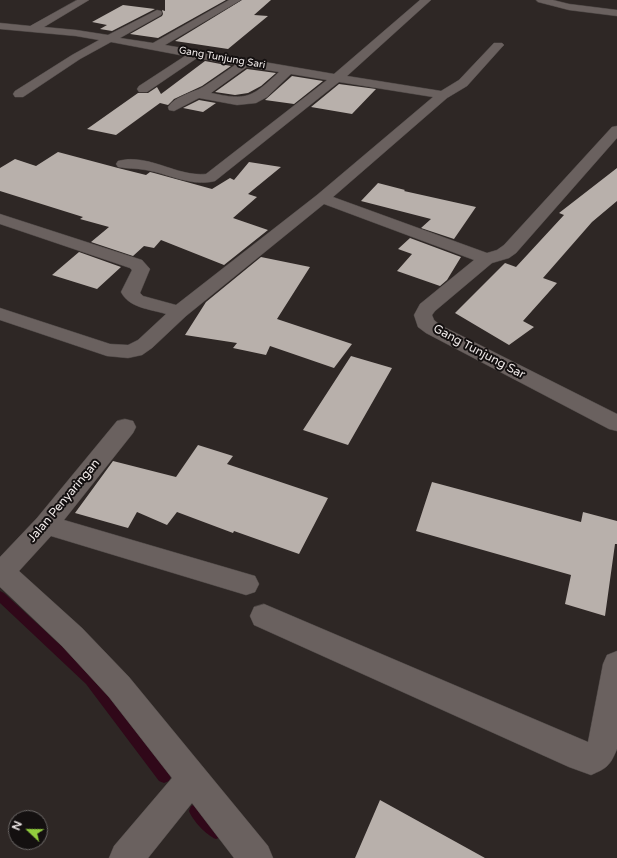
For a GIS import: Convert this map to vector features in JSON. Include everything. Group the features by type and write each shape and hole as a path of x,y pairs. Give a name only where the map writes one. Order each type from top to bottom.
{"street":[{"path":"34,28 84,0"},
{"path":"155,47 199,20 236,0"},
{"path":"123,164 142,164 197,179 210,178 338,77 426,0"},
{"path":"541,0 569,7 617,13"},
{"path":"19,94 109,38 157,12"},
{"name":"Gang Tunjung Sari","path":"0,26 34,28 109,38 245,63 443,94"},
{"path":"0,314 118,352 135,350 145,344 179,312 322,198 443,94 463,83 498,45"},
{"path":"143,90 195,54"},
{"path":"174,107 188,98 199,94 245,63"},
{"path":"199,94 238,101 250,100 258,96 289,69"},
{"name":"Gang Tunjung Sar","path":"617,130 510,248 503,254 486,259 427,308 423,315 425,323 433,329 617,423"},
{"path":"322,198 486,259"},
{"path":"0,219 136,264 142,269 130,292 132,296 137,300 179,312"},
{"name":"Jalan Penyaringan","path":"1,572 46,525 125,427"},
{"path":"46,525 246,584"},
{"path":"1,572 72,637 119,686 256,858"},
{"path":"264,616 580,756 591,759 598,755 602,748 617,664"},
{"path":"126,858 192,778"}],"building":[{"path":"165,0 226,0 158,38 130,34 162,16 162,10 165,11"},
{"path":"242,0 271,0 254,15 268,16 228,49 175,41"},
{"path":"123,5 155,9 112,31 100,29 107,25 92,22"},
{"path":"205,61 231,66 202,86 174,99 168,105 160,103 116,135 87,129 138,93 148,93 157,87 161,94"},
{"path":"247,69 276,73 261,86 248,93 235,95 215,92"},
{"path":"292,76 323,81 294,104 265,100"},
{"path":"339,84 376,89 352,114 311,107"},
{"path":"199,100 216,103 203,112 183,108"},
{"path":"58,152 146,175 150,172 212,189 230,178 234,180 249,162 281,167 248,194 257,197 233,218 268,230 224,265 161,240 154,248 144,246 133,256 91,242 109,227 80,219 83,217 0,191 0,168 15,159 36,166"},
{"path":"617,168 617,201 592,222 543,278 557,283 523,321 534,327 509,345 455,313 505,263 516,267 564,215 559,213"},
{"path":"378,183 405,190 404,191 476,207 454,239 421,228 431,219 361,201"},
{"path":"410,238 461,257 447,280 440,286 397,271 412,254 398,249"},
{"path":"79,252 121,267 97,289 52,275"},
{"path":"261,257 310,267 277,319 352,344 334,368 270,346 266,355 233,348 237,343 185,335 206,302"},
{"path":"351,356 392,368 348,445 303,430"},
{"path":"198,445 233,456 227,464 328,498 299,554 234,531 233,533 177,512 167,525 137,512 128,528 75,513 113,461 176,477"},
{"path":"432,482 581,522 583,512 617,521 617,544 615,544 605,616 565,604 571,575 416,531"},
{"path":"380,800 485,858 355,858"}],"waterway":[{"path":"0,596 90,680 164,776"},
{"path":"196,811 216,832"}]}
